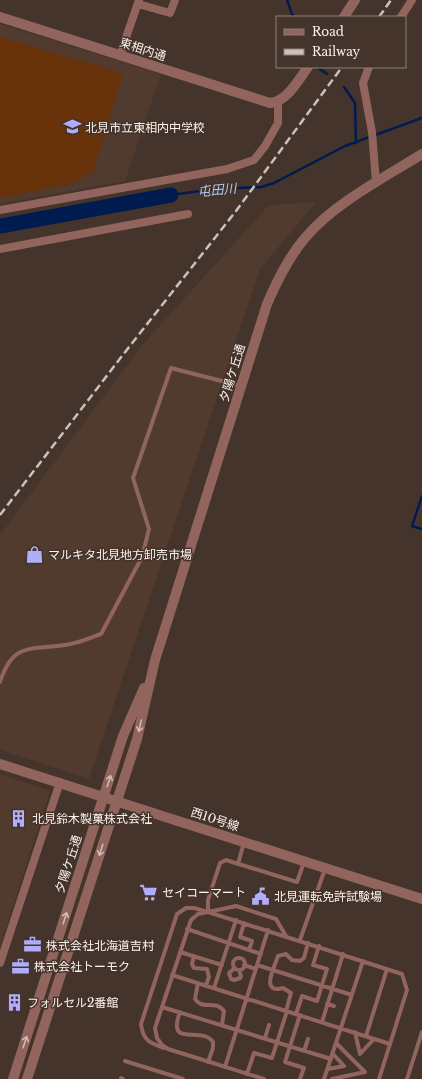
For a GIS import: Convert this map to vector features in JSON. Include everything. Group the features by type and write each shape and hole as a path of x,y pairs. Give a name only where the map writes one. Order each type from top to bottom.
{"street":[{"path":"120,55 138,2 170,13 175,0"},
{"path":"345,16 355,0"},
{"path":"402,16 412,0"},
{"name":"東相内通","path":"0,17 270,103 278,102"},
{"path":"0,210 227,168 254,160 265,146 278,123 278,102 286,96 307,68"},
{"path":"369,68 363,83 372,132 376,182"},
{"name":"夕陽ケ丘通","path":"27,1079 137,739 155,660 267,304 289,259 306,237 325,217 376,182 422,154"},
{"path":"0,249 188,214"},
{"name":"夕陽ケ丘通","path":"13,1079 123,736 155,660"},
{"name":"西10号線","path":"0,764 104,796 422,899"},
{"path":"0,963 60,782"}],"lane":[{"path":"0,682 6,666 23,649 68,645 101,634 142,558 149,529 133,478 171,368 241,386"},
{"path":"238,864 245,842"},
{"path":"208,912 208,900 220,863 226,860 297,882 304,861"},
{"path":"300,940 325,868"},
{"path":"168,1049 162,1045 157,1038 155,1028 191,920 198,914 236,906 276,919 286,936"},
{"path":"264,1079 149,1043 143,1035 141,1024 177,914 186,908 194,908 236,920 363,960 402,974 406,981 407,990 379,1079"},
{"path":"214,988 236,920"},
{"path":"244,923 240,937 252,941 249,950"},
{"path":"188,930 261,954"},
{"path":"225,1067 268,930"},
{"path":"247,1074 254,1053 272,1058 287,1011 291,993 287,989 276,990 270,985 278,956 281,954 286,954 296,962 300,961 304,958 308,943"},
{"path":"300,1079 304,1068 285,1062 302,996 317,1001 327,969 313,965 319,946"},
{"path":"180,952 194,956 221,968 229,973 231,979 237,980 241,976 233,963 237,958 243,959 244,965"},
{"path":"322,1022 343,954"},
{"path":"194,956 192,964 194,968 204,968 209,972 206,985"},
{"path":"324,1079 363,960"},
{"path":"229,973 244,965 257,967 273,970 352,995"},
{"path":"366,1036 388,969"},
{"path":"337,973 343,974"},
{"path":"172,975 390,1044"},
{"path":"198,983 195,999 198,1004 203,1006 214,1004 221,1006 224,1011 222,1025"},
{"path":"327,1004 334,1006"},
{"path":"162,1006 331,1059"},
{"path":"180,1012 176,1026 178,1031 183,1035 189,1036 197,1034 205,1035 213,1042 213,1048 208,1062"},
{"path":"265,1038 269,1025"},
{"path":"355,1032 360,1054 374,1038"},
{"path":"407,1079 422,1032"},
{"path":"304,1051 308,1039"},
{"path":"332,1079 365,1072 336,1043"},
{"path":"328,1069 344,1066 333,1054"},
{"path":"125,1061 183,1079"}],"shaded area":[{"name":"北見市立東相内中学校","path":"0,24 161,74 125,181 0,204"},
{"name":"北見市立東相内中学校","path":"0,37 123,73 94,170 74,183 0,198"},
{"path":"316,202 260,269 89,779 0,750 0,535 144,343 269,205"},
{"path":"0,774 50,791 0,947"}],"waterway":[{"path":"287,0 293,16"},
{"path":"318,68 327,74"},
{"path":"344,87 355,103 356,143"},
{"name":"屯田川","path":"171,195 215,189 261,187 274,183 345,146 422,118"},
{"name":"屯田川","path":"0,226 171,195"},
{"path":"422,496 412,526 422,529"}],"railway":[{"path":"380,16 391,0"},
{"path":"0,515 236,211 341,68"}],"place":[{"name":"北見市立東相内中学校","path":"72,127"},
{"name":"マルキタ北見地方卸売市場","path":"35,554"},
{"name":"北見鈴木製菓株式会社","path":"19,818"},
{"name":"セイコーマート","path":"149,892"},
{"name":"北見運転免許試験場","path":"261,896"},
{"name":"株式会社北海道吉村","path":"33,945"},
{"name":"株式会社トーモク","path":"21,966"},
{"name":"フォルセル2番館","path":"14,1002"}]}
